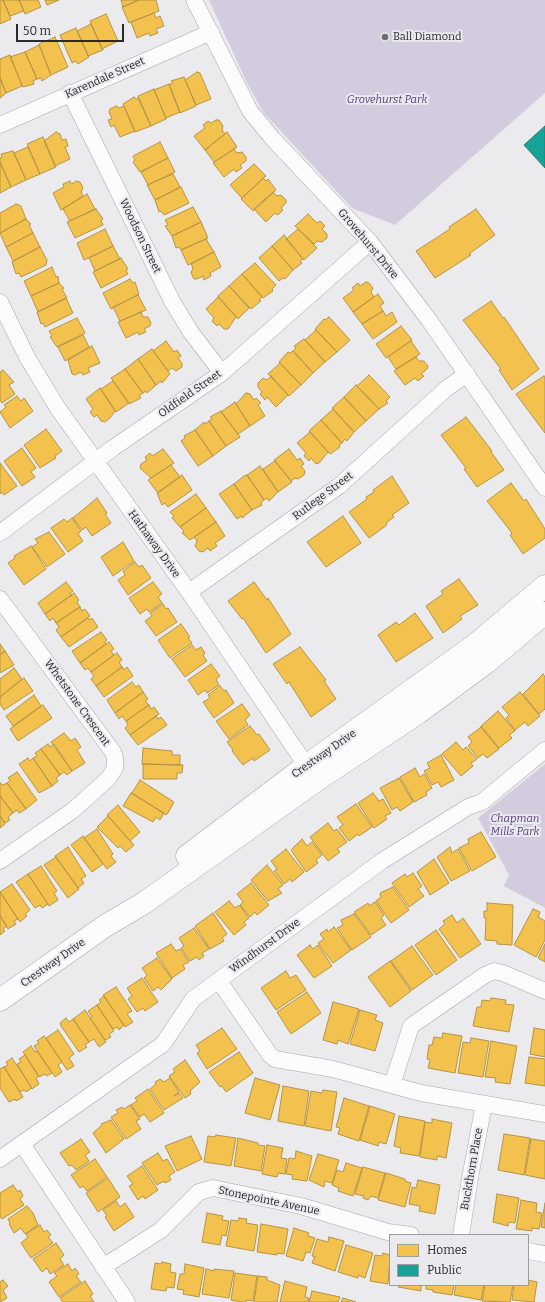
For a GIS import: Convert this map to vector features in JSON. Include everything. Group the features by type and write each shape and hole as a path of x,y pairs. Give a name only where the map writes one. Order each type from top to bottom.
{"street":[{"name":"Grovehurst Drive","path":"194,0 250,111 273,139 370,242 429,320 545,488"},
{"name":"Karendale Street","path":"0,125 211,32"},
{"name":"Woodson Street","path":"70,93 172,301 190,331 222,373"},
{"name":"Oldfield Street","path":"0,533 113,448 222,373 370,242"},
{"name":"Hathaway Drive","path":"0,302 28,357 57,407 189,592 311,773"},
{"name":"Rutlege Street","path":"189,592 339,486 447,388 467,374"},
{"name":"Crestway Drive","path":"0,1000 105,926 137,895 311,773 469,650 545,586"},
{"name":"Whetstone Crescent","path":"0,599 113,752 115,758 115,768 108,779 72,811 0,861"},
{"name":"Crestway Drive","path":"311,773 418,713 486,662 545,613"},
{"name":"Windhurst Drive","path":"0,1159 163,1044 193,999 218,980 382,861 468,807 482,802 545,750"},
{"path":"392,1085 411,1026 485,975 494,971 503,973 545,991"},
{"path":"218,980 270,1055 275,1059 333,1069 421,1093 545,1114"},
{"name":"Buckthorn Place","path":"461,1234 484,1104"},
{"path":"22,1144 127,1302"},
{"name":"Stonepointe Avenue","path":"103,1267 161,1230 199,1192 213,1188 301,1206 388,1232 403,1234"},
{"path":"529,1251 545,1254"}],"green space":[{"name":"Grovehurst Park","path":"209,0 545,0 545,93 395,225 352,208 263,112 247,83"},
{"name":"Chapman Mills Park","path":"545,764 545,908 504,886 509,875 478,818"}],"building: Homes":[{"path":"0,0 3,0 11,19 0,24"},
{"path":"3,0 19,0 24,11 10,16"},
{"path":"19,0 38,0 41,7 25,14"},
{"path":"45,0 59,0 47,5"},
{"path":"121,0 139,0 123,7"},
{"path":"139,0 156,0 159,11 129,23 122,7"},
{"path":"154,13 156,18 160,16 164,26 156,29 158,33 150,36 149,33 137,38 131,22"},
{"path":"106,14 118,41 102,49 90,21"},
{"path":"91,24 103,50 88,56 77,31"},
{"path":"76,28 89,57 78,64 76,61 72,63 60,35"},
{"path":"55,37 68,67 51,75 39,44"},
{"path":"39,45 51,75 42,81 41,78 37,79 25,52"},
{"path":"25,52 37,79 33,81 34,84 23,87 10,57"},
{"path":"10,55 22,86 6,93 0,78 0,59"},
{"path":"197,72 200,73 211,99 196,105 185,80"},
{"path":"184,77 196,106 180,113 169,85 173,83 171,81"},
{"path":"0,78 6,93 0,98"},
{"path":"169,84 180,112 166,118 154,90"},
{"path":"154,89 166,119 151,126 138,96"},
{"path":"134,97 136,99 138,98 151,126 135,132 123,104"},
{"path":"116,106 119,108 124,106 135,131 120,137 114,125 111,127 108,120 112,119 109,112 110,109"},
{"path":"219,120 223,126 222,130 225,134 205,150 194,136 205,128 203,125 208,121 211,123"},
{"path":"56,132 60,134 62,140 66,139 68,146 65,147 70,159 55,166 44,141"},
{"path":"227,132 237,147 214,162 205,150"},
{"path":"43,137 56,167 40,174 27,144"},
{"path":"160,142 168,158 140,172 133,162 135,160 133,156"},
{"path":"28,147 40,174 26,180 14,153"},
{"path":"234,149 237,153 242,152 246,157 246,161 240,165 242,168 236,172 234,169 224,177 213,163"},
{"path":"13,151 26,180 11,187 0,162 0,158 2,157 1,154"},
{"path":"168,158 175,172 148,185 141,172"},
{"path":"0,162 11,187 0,193"},
{"path":"254,164 266,176 242,198 230,185"},
{"path":"173,174 180,187 155,200 147,185"},
{"path":"263,178 266,181 268,179 276,190 253,211 241,199"},
{"path":"70,181 71,184 77,181 80,182 83,188 81,192 83,196 61,210 53,193 64,187 63,184"},
{"path":"181,187 189,203 164,215 161,211 159,212 155,200"},
{"path":"273,192 277,196 281,195 286,200 286,203 281,208 283,210 278,215 275,213 266,222 254,209"},
{"path":"87,194 95,209 70,221 63,209"},
{"path":"16,204 21,206 26,219 0,233 0,213"},
{"path":"193,207 201,222 172,236 165,226 168,225 165,220"},
{"path":"96,209 103,219 101,220 103,225 75,238 67,222"},
{"path":"476,209 495,235 469,254 471,255 435,278 416,251 450,229 449,227"},
{"path":"308,214 317,223 320,221 325,226 322,229 327,234 327,238 322,242 317,241 314,244 295,226"},
{"path":"26,219 31,224 29,225 33,233 6,247 0,233"},
{"path":"201,222 208,238 181,250 179,247 176,248 172,236"},
{"path":"105,229 113,246 84,260 77,243"},
{"path":"298,229 317,248 304,260 286,239"},
{"path":"33,233 40,247 13,261 6,247"},
{"path":"284,235 303,259 300,261 302,263 293,270 272,246"},
{"path":"206,239 214,252 188,265 181,250"},
{"path":"113,246 120,259 95,271 89,258"},
{"path":"272,246 293,270 285,279 283,278 279,281 259,258"},
{"path":"40,247 47,260 46,265 21,277 19,273 16,274 12,262"},
{"path":"214,252 221,267 210,273 211,276 204,280 203,276 194,279 191,273 193,268 191,264"},
{"path":"121,258 128,269 126,270 128,274 101,288 93,272"},
{"path":"255,263 276,285 272,289 273,291 263,298 242,274"},
{"path":"52,267 56,277 58,276 59,283 31,296 24,281"},
{"path":"242,274 262,297 259,300 261,301 251,309 229,286"},
{"path":"130,279 133,283 135,282 139,294 111,309 103,293"},
{"path":"366,282 373,288 371,292 374,297 353,312 343,298 354,290 352,288 358,283 360,286"},
{"path":"59,283 64,288 62,289 67,298 38,312 31,296"},
{"path":"229,286 249,308 238,319 218,296"},
{"path":"378,294 384,303 380,306 383,311 362,324 353,312"},
{"path":"138,295 146,310 120,321 113,307"},
{"path":"218,297 236,317 228,329 224,329 219,324 217,326 212,321 214,318 206,309"},
{"path":"66,298 73,313 45,327 43,323 41,324 37,312"},
{"path":"491,301 503,318 504,317 539,369 512,390 499,370 501,369 463,320"},
{"path":"383,311 386,316 392,312 397,322 373,339 362,324"},
{"path":"141,312 143,317 148,317 151,323 150,326 144,329 146,332 139,335 138,332 126,338 118,322"},
{"path":"329,317 350,340 337,352 315,329 324,319 325,320"},
{"path":"77,318 85,333 57,347 50,337 52,336 49,331"},
{"path":"401,326 412,340 386,358 376,344"},
{"path":"316,330 337,352 325,362 305,340"},
{"path":"83,335 89,347 65,361 58,347"},
{"path":"304,339 325,362 313,373 293,351 296,348 294,346"},
{"path":"166,341 174,352 177,350 181,356 178,358 182,363 182,367 176,371 172,368 168,371 153,351"},
{"path":"411,341 420,354 396,369 388,357"},
{"path":"92,346 100,363 88,368 90,372 83,375 81,372 75,375 72,374 68,360"},
{"path":"152,349 170,374 162,383 161,381 156,385 138,359"},
{"path":"293,351 313,373 301,385 279,362 288,352 290,353"},
{"path":"416,357 419,361 424,361 428,366 427,369 421,374 424,376 418,381 415,378 405,385 394,371"},
{"path":"138,359 156,385 147,393 146,391 143,393 125,369"},
{"path":"280,363 301,385 289,396 268,374"},
{"path":"125,369 143,393 139,396 141,398 129,404 111,378"},
{"path":"3,370 14,382 9,385 15,394 2,403 0,400 0,372"},
{"path":"369,375 390,397 386,401 388,403 379,409 357,386"},
{"path":"271,376 288,395 276,407 267,397 265,400 260,394 262,392 258,387 258,383 263,378 267,380"},
{"path":"544,376 545,378 545,433 516,394"},
{"path":"113,381 129,403 116,412 101,389"},
{"path":"356,385 379,409 366,421 344,397"},
{"path":"100,388 115,411 105,422 101,421 97,415 94,417 90,412 93,409 86,399"},
{"path":"246,393 250,394 254,400 256,398 261,403 258,405 265,416 250,426 236,404"},
{"path":"17,396 21,401 24,398 33,411 10,428 0,412 6,407 4,405"},
{"path":"344,397 366,421 354,432 332,408"},
{"path":"235,402 250,426 238,434 221,412"},
{"path":"333,409 354,432 347,441 345,439 342,443 321,420"},
{"path":"221,411 240,437 226,446 209,421 212,419 210,417"},
{"path":"466,417 492,451 491,452 504,470 477,487 464,469 466,468 441,435"},
{"path":"321,420 342,443 339,445 340,447 330,454 309,431"},
{"path":"209,421 226,446 213,456 195,430 204,422 205,424"},
{"path":"46,429 62,451 55,456 56,458 40,468 24,445"},
{"path":"195,430 213,456 198,466 181,441 185,438 184,436"},
{"path":"310,432 328,452 319,463 316,464 311,458 309,461 304,456 306,453 297,443"},
{"path":"22,448 36,468 31,472 35,477 22,486 4,461"},
{"path":"163,449 174,463 151,478 140,468 141,464 147,460 145,457 150,453 152,456"},
{"path":"289,449 297,460 300,458 304,464 301,466 305,471 304,475 291,481 274,460"},
{"path":"275,461 292,482 278,492 263,469"},
{"path":"0,463 17,486 4,495 2,492 0,494"},
{"path":"171,465 180,477 158,493 148,480"},
{"path":"260,466 278,492 269,501 267,498 264,500 247,475"},
{"path":"182,475 192,490 168,507 165,503 162,505 157,493"},
{"path":"247,475 264,500 261,503 262,505 252,510 234,484"},
{"path":"392,476 409,503 392,515 394,517 386,523 387,525 369,538 349,512 367,499 366,497 374,492 373,490"},
{"path":"511,483 524,501 526,499 545,529 545,538 523,554 510,535 512,533 487,501"},
{"path":"234,484 252,510 242,518 241,516 237,519 219,494"},
{"path":"196,494 206,508 180,527 172,518 174,516 170,512"},
{"path":"97,498 107,513 105,514 111,523 92,536 86,527 82,530 73,518"},
{"path":"206,508 216,522 190,540 182,533 184,531 180,527"},
{"path":"343,516 361,543 326,567 307,542"},
{"path":"72,518 81,531 78,534 83,541 68,552 51,528 64,519 67,522"},
{"path":"216,522 225,536 215,543 217,546 210,551 208,548 203,552 199,551 195,546 197,541 194,537"},
{"path":"49,532 65,554 47,567 32,547 38,543 35,539"},
{"path":"123,542 134,561 113,576 101,557"},
{"path":"31,546 46,569 24,585 8,563 15,558 14,556"},
{"path":"135,562 139,567 142,565 151,578 128,595 118,580 125,575 123,571"},
{"path":"459,579 478,605 460,616 462,619 443,633 426,606 443,594 441,591"},
{"path":"66,582 73,591 70,593 72,595 45,614 38,603"},
{"path":"153,582 162,594 158,597 162,603 149,612 147,609 140,614 129,598"},
{"path":"254,582 267,600 268,598 291,634 266,653 243,618 242,619 228,601"},
{"path":"74,593 79,600 77,602 80,607 56,623 53,618 50,621 45,614"},
{"path":"163,604 166,609 168,608 177,622 156,636 145,621 152,616 150,613"},
{"path":"80,607 82,611 85,609 90,616 61,637 56,630 59,627 56,623"},
{"path":"415,613 433,638 396,662 378,635 396,622 399,625"},
{"path":"88,618 89,620 92,618 98,627 69,647 61,637"},
{"path":"181,624 190,637 188,638 192,643 170,658 158,640"},
{"path":"101,632 107,640 105,642 106,644 80,663 72,651"},
{"path":"109,642 114,649 111,651 114,655 91,672 88,668 85,670 80,663"},
{"path":"0,644 5,651 0,655"},
{"path":"192,645 196,650 201,647 205,653 203,655 207,661 185,677 172,659"},
{"path":"300,647 326,680 324,681 336,699 311,717 289,682 287,684 273,664"},
{"path":"5,651 14,665 0,673 0,655"},
{"path":"117,653 122,660 119,662 122,667 96,686 91,679 94,676 91,672"},
{"path":"211,664 220,676 216,679 219,685 207,693 205,690 198,695 188,680"},
{"path":"122,667 124,670 127,667 133,676 104,697 96,686"},
{"path":"14,668 22,679 0,697 0,679"},
{"path":"543,674 545,677 545,709 539,714 523,694"},
{"path":"24,678 33,691 4,710 0,704 0,697"},
{"path":"132,682 136,687 139,685 143,692 115,713 107,700"},
{"path":"220,686 224,691 226,690 234,703 214,718 203,702 210,698 208,695"},
{"path":"143,692 148,699 145,701 149,705 126,721 122,716 119,719 115,713"},
{"path":"520,692 540,716 528,726 525,722 515,730 506,718 509,715 502,707"},
{"path":"34,695 41,706 13,726 6,716"},
{"path":"242,704 250,715 245,720 248,725 229,739 216,721"},
{"path":"43,705 52,718 18,741 10,729"},
{"path":"149,705 151,709 154,707 159,714 130,735 125,728 128,725 126,721"},
{"path":"498,711 515,731 509,735 512,738 499,748 481,726"},
{"path":"156,716 158,719 161,717 167,725 138,745 130,735"},
{"path":"250,726 257,735 259,734 270,750 254,761 253,758 243,765 227,742"},
{"path":"481,727 499,749 487,758 483,754 478,758 468,746 472,742 468,737"},
{"path":"64,733 71,741 75,738 81,747 77,750 85,763 72,771 51,742"},
{"path":"456,742 463,750 466,747 477,759 471,763 473,766 461,776 442,754"},
{"path":"48,744 50,747 54,744 72,771 67,775 64,772 60,775 41,749"},
{"path":"143,748 172,751 172,755 180,755 180,765 142,764"},
{"path":"41,749 60,775 56,778 58,781 52,786 33,758 37,756 35,753"},
{"path":"441,755 454,780 441,787 438,782 432,785 424,771 430,768 427,763"},
{"path":"28,758 30,761 33,758 52,786 39,793 19,764"},
{"path":"143,764 183,765 182,773 177,773 177,779 143,779"},
{"path":"415,768 420,777 424,774 432,788 426,792 427,795 414,802 400,777"},
{"path":"17,772 37,800 26,809 7,783 10,780 8,778"},
{"path":"399,778 413,802 400,811 397,807 392,810 380,788"},
{"path":"140,780 174,802 166,815 132,793"},
{"path":"0,783 3,785 7,783 26,809 19,813 17,810 13,813 0,796"},
{"path":"131,793 164,813 160,820 156,817 153,822 123,806"},
{"path":"373,793 379,801 383,799 391,813 385,816 387,819 374,828 358,803"},
{"path":"0,796 13,813 8,817 10,820 5,823 0,816"},
{"path":"356,804 372,827 359,836 358,834 349,841 339,828 343,825 337,817"},
{"path":"118,805 140,832 130,841 107,815"},
{"path":"0,816 5,824 0,828"},
{"path":"108,816 134,845 126,852 120,846 118,848 97,827"},
{"path":"328,823 334,831 337,829 347,842 337,849 340,852 328,861 310,837"},
{"path":"97,829 113,854 111,856 116,862 107,869 84,838"},
{"path":"481,832 496,857 472,871 459,848 469,843 468,839"},
{"path":"83,836 103,864 92,872 71,845"},
{"path":"302,839 307,846 312,842 322,855 316,860 318,863 306,872 291,850"},
{"path":"68,847 86,876 81,879 84,883 78,888 55,856"},
{"path":"450,847 452,853 458,849 470,871 451,881 437,857"},
{"path":"286,849 304,872 292,882 290,879 284,884 274,871 277,869 271,861"},
{"path":"56,857 79,889 68,898 44,865"},
{"path":"434,859 449,883 430,895 417,872"},
{"path":"267,865 283,885 278,889 282,893 268,901 251,880"},
{"path":"41,866 57,891 54,893 58,900 49,906 28,874"},
{"path":"413,873 422,886 418,889 424,896 409,907 392,883 405,874 407,877"},
{"path":"28,874 48,904 42,908 40,905 35,908 16,882"},
{"path":"251,883 269,905 257,915 255,912 250,917 240,905 243,902 237,894"},
{"path":"12,884 30,910 25,914 27,916 20,922 0,892"},
{"path":"393,887 409,910 391,923 376,901 381,897 380,893"},
{"path":"0,892 18,919 14,921 16,924 8,929 0,916"},
{"path":"229,901 235,908 239,905 249,918 244,922 246,925 234,935 215,912"},
{"path":"375,902 384,915 381,918 386,925 371,935 354,912 368,903 369,906"},
{"path":"487,903 513,905 512,945 497,944 497,941 485,940 486,918 484,918 484,911 487,911"},
{"path":"533,909 540,912 538,917 545,921 545,940 536,957 514,945"},
{"path":"213,913 227,934 222,938 224,941 210,949 195,926"},
{"path":"354,914 371,937 352,950 337,928 343,925 341,920"},
{"path":"452,915 457,923 463,918 481,944 460,958 439,929 445,924 443,921"},
{"path":"0,916 7,926 3,929 5,931 0,935"},
{"path":"334,927 351,950 333,963 318,943 324,939 320,934 327,929 328,932"},
{"path":"194,928 209,949 202,953 204,956 199,960 197,957 190,961 181,948 184,946 179,938"},
{"path":"436,930 457,960 436,975 415,945"},
{"path":"171,944 176,951 180,949 189,962 183,965 185,969 172,978 156,953"},
{"path":"545,944 545,962 538,958"},
{"path":"310,945 313,949 318,945 332,966 314,978 297,955"},
{"path":"412,946 433,975 412,990 391,961"},
{"path":"157,958 172,979 161,990 158,987 153,991 144,978 147,975 142,968"},
{"path":"390,961 411,991 390,1007 368,977"},
{"path":"286,971 290,978 296,975 306,990 276,1010 261,988"},
{"path":"142,978 158,1002 145,1011 143,1008 137,1012 128,999 132,996 127,988"},
{"path":"116,987 132,1011 127,1014 133,1022 125,1027 103,995"},
{"path":"307,992 321,1013 291,1034 277,1012"},
{"path":"104,996 124,1025 119,1030 117,1027 113,1029 97,1005 101,1002 99,1000"},
{"path":"491,998 506,1000 505,1004 514,1005 509,1032 473,1026 477,1007 481,1007 482,1000 490,1001"},
{"path":"333,1002 359,1009 348,1044 338,1040 337,1044 323,1040"},
{"path":"97,1005 114,1031 109,1034 111,1037 105,1040 90,1018 92,1017 88,1011"},
{"path":"85,1010 106,1042 99,1047 94,1039 89,1042 73,1019"},
{"path":"360,1010 377,1015 375,1020 383,1023 375,1051 350,1044"},
{"path":"66,1018 69,1022 73,1019 89,1042 85,1045 87,1047 79,1052 61,1026 60,1023"},
{"path":"222,1028 237,1049 207,1069 197,1053 200,1051 196,1045"},
{"path":"534,1028 545,1030 545,1057 530,1054"},
{"path":"58,1030 74,1054 69,1058 74,1066 67,1070 46,1038"},
{"path":"443,1033 462,1036 455,1073 428,1068 430,1060 427,1059 429,1045 432,1045 434,1037 442,1038"},
{"path":"44,1036 62,1062 58,1065 62,1072 55,1077 34,1046 39,1043 37,1041"},
{"path":"471,1038 489,1041 483,1077 458,1073 463,1042 470,1043"},
{"path":"491,1041 517,1046 510,1084 495,1082 496,1078 485,1077"},
{"path":"31,1046 35,1052 37,1051 52,1073 47,1076 45,1074 39,1077 23,1052"},
{"path":"239,1052 253,1073 226,1092 222,1086 220,1087 209,1072"},
{"path":"25,1055 39,1076 36,1078 39,1084 32,1089 17,1064 21,1062 19,1059"},
{"path":"529,1057 545,1059 545,1086 525,1083"},
{"path":"12,1058 32,1088 26,1092 24,1090 20,1092 4,1067 8,1065 6,1062"},
{"path":"185,1060 200,1082 190,1091 191,1094 185,1098 169,1076 175,1072 173,1069"},
{"path":"4,1067 23,1097 16,1101 15,1099 9,1102 0,1088 0,1069"},
{"path":"170,1078 179,1092 174,1096 179,1093 183,1098 164,1110 150,1089 156,1084 155,1082 160,1079 164,1082"},
{"path":"255,1078 280,1085 270,1120 245,1113"},
{"path":"283,1086 309,1091 304,1126 278,1121"},
{"path":"148,1089 164,1113 150,1122 144,1114 140,1117 131,1105 137,1101 135,1098"},
{"path":"323,1090 337,1092 331,1131 305,1126 311,1091 322,1093"},
{"path":"344,1098 369,1106 359,1141 338,1134 340,1128 336,1127"},
{"path":"130,1105 140,1119 136,1121 141,1129 126,1139 111,1117 118,1113 116,1110 122,1107 124,1109"},
{"path":"370,1106 395,1114 386,1144 379,1142 378,1146 360,1140"},
{"path":"399,1116 425,1121 419,1156 400,1153 401,1148 394,1146"},
{"path":"432,1119 452,1123 446,1158 437,1156 437,1160 420,1157 425,1122 432,1123"},
{"path":"111,1120 124,1139 106,1153 93,1133 102,1125 101,1124"},
{"path":"504,1134 530,1138 524,1175 498,1170"},
{"path":"216,1135 236,1138 231,1166 204,1162 208,1136 215,1137"},
{"path":"191,1136 202,1159 177,1171 165,1146"},
{"path":"238,1138 265,1146 261,1171 234,1166"},
{"path":"81,1139 90,1152 85,1155 89,1161 76,1170 72,1165 69,1166 60,1153"},
{"path":"531,1139 545,1141 545,1179 525,1175"},
{"path":"267,1145 283,1148 281,1158 287,1159 285,1174 278,1173 277,1177 262,1174"},
{"path":"296,1151 312,1156 307,1181 292,1179 293,1175 286,1174 289,1158 295,1159"},
{"path":"158,1153 163,1161 167,1159 175,1172 169,1176 171,1180 165,1183 164,1181 157,1185 142,1163"},
{"path":"318,1154 339,1160 332,1183 325,1181 324,1187 309,1180"},
{"path":"95,1159 107,1177 87,1191 83,1186 80,1188 71,1175"},
{"path":"346,1163 362,1168 353,1196 338,1191 339,1188 332,1185 337,1170 343,1172"},
{"path":"142,1166 158,1190 145,1199 143,1196 138,1200 129,1186 133,1184 127,1176"},
{"path":"363,1167 385,1173 378,1198 371,1196 368,1200 363,1198 364,1196 355,1194"},
{"path":"386,1173 405,1179 405,1181 411,1183 405,1207 378,1200"},
{"path":"108,1178 120,1197 98,1212 86,1193"},
{"path":"418,1180 440,1185 435,1214 419,1211 420,1206 409,1204 412,1187 416,1188"},
{"path":"13,1185 18,1192 20,1190 23,1196 20,1199 24,1205 2,1219 0,1216 0,1193"},
{"path":"497,1194 519,1198 515,1223 509,1222 508,1226 493,1222"},
{"path":"521,1200 537,1203 536,1212 542,1213 539,1229 532,1228 532,1231 516,1229"},
{"path":"116,1201 120,1207 125,1203 134,1217 114,1231 105,1217 107,1216 103,1210"},
{"path":"545,1203 545,1228 541,1227"},
{"path":"27,1206 33,1213 38,1225 25,1234 21,1228 14,1233 8,1219"},
{"path":"207,1213 223,1216 222,1220 229,1221 226,1236 222,1235 220,1245 202,1242"},
{"path":"239,1218 247,1219 246,1223 258,1225 254,1251 226,1246 231,1220 238,1221"},
{"path":"261,1224 288,1229 284,1254 277,1253 277,1255 257,1252"},
{"path":"40,1225 44,1232 47,1230 51,1235 48,1237 53,1243 31,1258 21,1243 28,1237 26,1234"},
{"path":"294,1228 309,1233 308,1236 315,1238 310,1253 306,1252 303,1261 286,1256"},
{"path":"329,1237 344,1241 335,1271 312,1263 316,1257 312,1256 317,1239 328,1242"},
{"path":"56,1243 64,1255 60,1259 64,1265 50,1274 47,1268 42,1272 33,1259"},
{"path":"346,1245 373,1253 365,1278 358,1275 358,1278 338,1272"},
{"path":"383,1253 389,1255 388,1284 370,1281 375,1255 382,1256"},
{"path":"162,1262 171,1264 170,1272 176,1273 174,1288 167,1287 166,1291 151,1289 155,1263 161,1264"},
{"path":"68,1264 72,1271 75,1268 79,1274 76,1276 81,1282 59,1297 49,1282 57,1276 54,1273"},
{"path":"185,1264 204,1268 199,1297 183,1294 184,1290 177,1289 180,1274 184,1274"},
{"path":"206,1269 214,1271 214,1269 234,1271 229,1298 202,1294"},
{"path":"235,1273 257,1276 253,1301 246,1300 246,1302 242,1302 231,1300"},
{"path":"258,1276 267,1277 267,1280 280,1285 277,1302 254,1302"},
{"path":"3,1280 8,1286 3,1290 7,1298 0,1302 0,1282"},
{"path":"529,1280 537,1282 534,1302 512,1300 514,1286 529,1286"},
{"path":"85,1281 93,1294 90,1296 94,1302 63,1302 60,1298"},
{"path":"285,1281 307,1287 305,1297 309,1298 308,1302 280,1302"},
{"path":"421,1286 421,1291 398,1287"},
{"path":"426,1286 454,1286 452,1295 433,1292 433,1290 426,1289"},
{"path":"456,1286 484,1286 481,1300 454,1295"},
{"path":"485,1286 513,1286 510,1302 482,1301"},
{"path":"312,1291 340,1297 338,1302 309,1302"},
{"path":"343,1298 356,1302 341,1302"}],"building: Public":[{"path":"545,126 545,168 524,145"}],"place":[{"name":"Ball Diamond","path":"385,37"}]}
